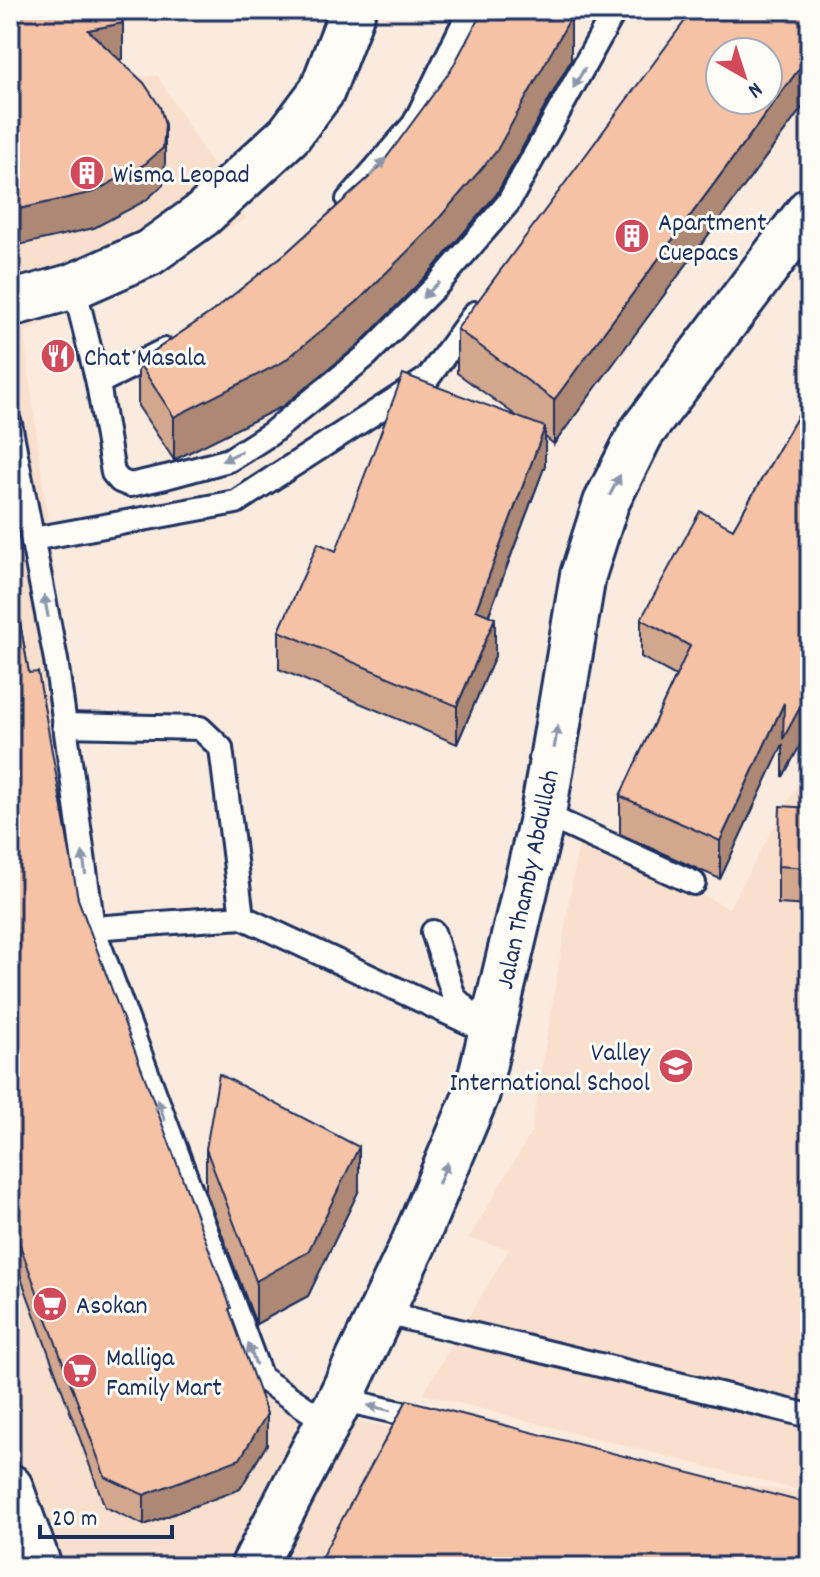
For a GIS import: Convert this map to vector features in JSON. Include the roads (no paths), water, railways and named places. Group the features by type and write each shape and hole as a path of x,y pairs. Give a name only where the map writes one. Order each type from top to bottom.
{"street":[{"path":"10,304 74,286 149,253 202,215 289,135 322,91 353,10"},
{"name":"Jalan Thamby Abdullah","path":"253,1567 334,1411 413,1245 477,1093 543,814 583,575 606,503 641,433 810,210"},
{"path":"10,1487 39,1566"}],"lane":[{"path":"332,216 414,124 470,10"},
{"path":"74,286 98,383 113,473 120,481 130,485 229,460 270,434 366,356 439,283 508,203 615,10"},
{"path":"33,539 236,502 428,378 492,289"},
{"path":"98,383 189,338"},
{"path":"10,424 56,660 93,928 261,1378 334,1411 446,1423"},
{"path":"64,725 200,728 212,737 221,748 242,917"},
{"path":"543,814 694,883"},
{"path":"93,928 242,917 491,1033"},
{"path":"433,932 454,997 491,1033"},
{"path":"381,1312 810,1416"}],"place":[{"name":"Wisma Leopad","path":"87,173"},
{"name":"Apartment Cuepacs","path":"632,236"},
{"name":"Chat Masala","path":"58,356"},
{"name":"Valley International School","path":"676,1066"},
{"name":"Asokan","path":"50,1304"},
{"name":"Malliga Family Mart","path":"80,1371"}]}
